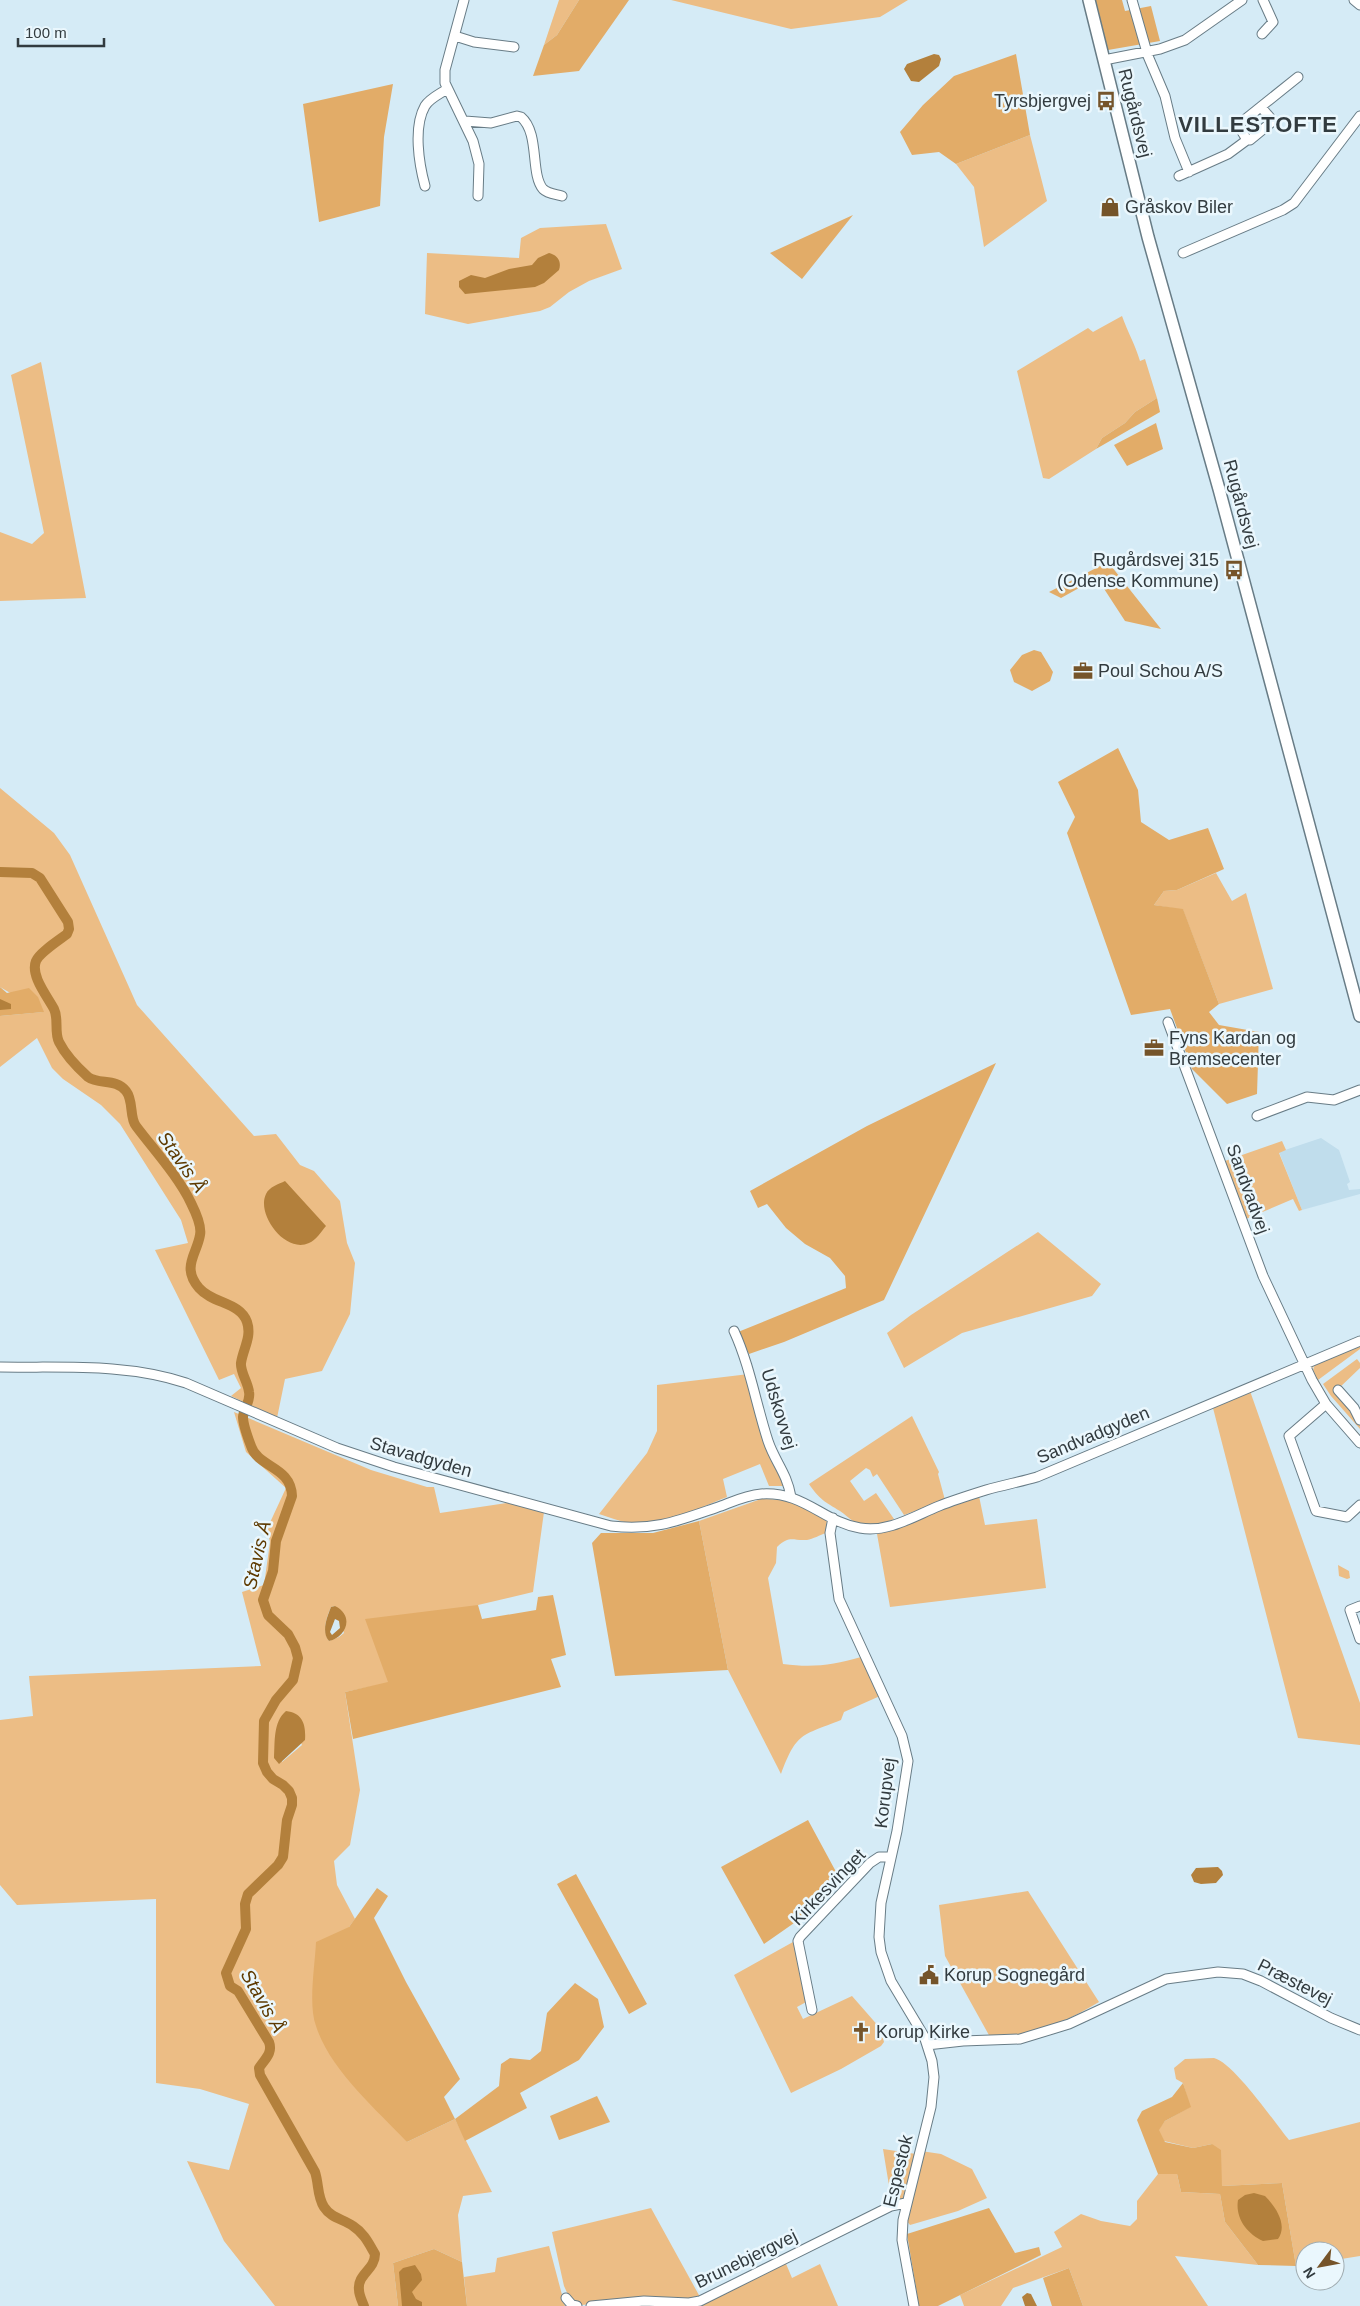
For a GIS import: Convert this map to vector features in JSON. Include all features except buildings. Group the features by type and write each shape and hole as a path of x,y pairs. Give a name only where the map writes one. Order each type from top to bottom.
{"main road":[{"name":"Rugårdsvej","path":"1089,0 1148,237 1224,506 1360,1016"}],"street":[{"path":"464,0 445,70 447,89 465,121 473,141 479,164 478,196"},
{"path":"1132,0 1147,52 1165,96 1175,138 1189,172"},
{"path":"1104,60 1147,52 1185,40 1242,0"},
{"path":"1262,34 1273,22 1263,0"},
{"path":"1354,0 1360,5"},
{"path":"455,36 474,42 514,47"},
{"path":"1247,140 1238,126 1298,77"},
{"path":"425,186 419,152 422,119 425,106 432,98 447,89"},
{"path":"1179,176 1228,154 1247,140 1250,140 1273,121 1261,107"},
{"path":"465,121 491,123 517,116 521,117 532,138 540,183 548,192 562,196"},
{"path":"1184,253 1284,210 1294,203 1360,116"},
{"name":"Sandvadvej","path":"1168,1022 1263,1276 1304,1364 1326,1404 1360,1443"},
{"path":"1257,1116 1306,1097 1334,1100 1360,1090"},
{"name":"Udskovvej","path":"734,1331 746,1358 768,1442 788,1481 791,1497"},
{"name":"Sandvadgyden","path":"833,1518 859,1528 880,1529 966,1497 1037,1477 1360,1341"},
{"name":"Stavadgyden","path":"0,1368 135,1370 186,1383 336,1448 394,1467 611,1526 642,1528 665,1525 749,1496 774,1494 791,1497 812,1505 833,1518"},
{"path":"1338,1390 1354,1408 1360,1420"},
{"path":"1326,1404 1289,1436 1316,1511 1347,1517 1360,1506"},
{"name":"Korupvej","path":"833,1518 830,1533 839,1599 902,1736 907,1751 908,1761 903,1802 879,1922 881,1952 891,1981 918,2025 927,2045"},
{"path":"1360,1606 1350,1610 1360,1639"},
{"name":"Kirkesvinget","path":"812,2010 798,1941 800,1937 870,1864 879,1857 891,1857"},
{"name":"Præstevej","path":"927,2045 963,2041 1020,2039 1068,2024 1166,1980 1218,1972 1242,1974 1252,1977 1331,2018 1360,2030"},
{"name":"Espestok","path":"914,2306 902,2240 906,2203 934,2093 934,2077 927,2045"},
{"name":"Brunebjergvej","path":"591,2306 644,2301 689,2303 700,2301 891,2206 906,2203"},
{"path":"566,2298 572,2305 577,2306"}],"shaded area":[{"path":"559,0 579,0 557,35 544,45"},
{"path":"579,0 629,0 579,71 533,76 544,45 557,35"},
{"path":"671,0 908,0 880,17 791,29"},
{"path":"1095,0 1122,0 1125,11 1151,6 1160,41 1108,50"},
{"path":"934,54 939,55 941,59 939,66 919,82 911,81 904,69 907,64"},
{"path":"1016,54 1030,135 956,164 939,152 912,155 900,132 923,105 954,76"},
{"path":"393,84 384,137 380,206 319,222 303,104"},
{"path":"1030,135 1047,201 984,247 974,187 956,164"},
{"path":"853,215 802,279 770,253"},
{"path":"606,224 622,269 589,281 569,292 550,307 540,311 468,324 425,314 427,253 519,258 521,238 540,228"},
{"path":"549,253 558,259 560,264 559,270 544,283 535,287 465,294 459,287 459,281 471,275 485,278 509,269 532,265 538,258"},
{"path":"1122,316 1140,361 1145,359 1157,398 1135,412 1125,423 1102,438 1096,449 1049,479 1043,478 1017,371 1088,328 1093,332"},
{"path":"41,362 86,598 0,601 0,532 32,544 44,533 11,375"},
{"path":"1157,398 1160,412 1096,449 1102,438 1125,423 1135,412"},
{"path":"1156,423 1163,449 1127,466 1114,445"},
{"path":"1108,562 1161,629 1125,621 1097,578 1061,598 1049,592"},
{"path":"1034,650 1041,652 1053,672 1050,681 1032,691 1014,682 1010,670 1022,655"},
{"path":"1118,748 1138,790 1141,822 1169,840 1208,828 1224,869 1177,890 1164,891 1154,905 1183,909 1219,1004 1209,1012 1219,1025 1259,1032 1257,1094 1227,1104 1192,1069 1170,1009 1131,1015 1067,833 1075,817 1058,782"},
{"path":"0,788 54,833 70,855 137,1005 254,1136 276,1134 300,1165 314,1171 340,1201 347,1243 355,1263 350,1314 322,1371 285,1379 277,1418 231,1396 241,1388 234,1374 219,1380 155,1250 188,1243 181,1220 120,1124 101,1105 63,1079 52,1068 37,1038 0,1067 0,1016 43,1012 0,987"},
{"path":"1216,873 1232,901 1246,893 1273,989 1219,1004 1183,910 1154,905 1164,891 1177,890"},
{"path":"0,987 7,993 29,988 38,997 44,1012 0,1016"},
{"path":"0,999 11,1004 11,1009 0,1010"},
{"path":"996,1063 884,1300 784,1342 749,1354 738,1332 846,1288 845,1276 830,1258 805,1244 786,1228 767,1204 758,1208 750,1191 867,1126"},
{"path":"1321,1138 1339,1150 1350,1182 1347,1184 1349,1190 1360,1189 1360,1194 1302,1210 1279,1152"},
{"path":"1282,1141 1286,1150 1279,1153 1302,1210 1299,1211 1293,1199 1246,1219 1225,1161"},
{"path":"285,1181 326,1226 312,1242 300,1245 282,1238 269,1221 265,1212 264,1202 267,1192 269,1189"},
{"path":"1038,1232 1101,1284 1092,1296 962,1333 904,1368 887,1333 911,1315"},
{"path":"1360,1345 1360,1349 1318,1380 1330,1401 1360,1435 1360,1438 1330,1403 1311,1369 1314,1363"},
{"path":"1357,1359 1360,1363 1360,1368 1336,1391 1360,1424 1360,1429 1323,1384"},
{"path":"749,1374 786,1486 769,1486 760,1464 723,1479 727,1497 680,1516 642,1524 629,1523 599,1514 647,1453 657,1431 657,1385"},
{"path":"1250,1391 1360,1703 1360,1745 1298,1738 1213,1408"},
{"path":"234,1412 371,1470 427,1487 434,1487 440,1513 513,1502 544,1512 533,1592 478,1605 388,1683 345,1692 360,1790 350,1845 334,1861 337,1885 355,1919 349,1927 407,2142 455,2119 492,2192 463,2196 458,2215 462,2262 434,2249 393,2263 398,2306 275,2306 224,2241 187,2161 229,2170 249,2104 200,2089 156,2083 156,1899 17,1905 0,1885 0,1720 33,1716 29,1676 261,1666 242,1592 264,1585 270,1542 267,1529 286,1488 246,1452","holes":["335,1606 344,1633 329,1641 326,1633 326,1624 331,1607","286,1711 302,1745 282,1762"]},
{"path":"912,1416 939,1472 945,1500 904,1515 877,1474 873,1477 870,1470 866,1468 850,1481 864,1501 876,1493 894,1519 879,1524 863,1525 853,1521 823,1500 809,1484"},
{"path":"979,1496 985,1525 1037,1519 1046,1588 890,1607 877,1534"},
{"path":"761,1499 796,1503 827,1519 826,1533 807,1540 791,1539 777,1547 776,1563 768,1578 783,1664 823,1665 861,1657 880,1696 844,1712 841,1720 802,1737 792,1750 781,1774 728,1670 699,1521"},
{"path":"699,1521 728,1670 615,1676 592,1543 601,1533 653,1533"},
{"path":"1338,1565 1349,1571 1350,1578 1347,1579 1339,1576"},
{"path":"553,1595 566,1655 551,1659 561,1687 353,1739 345,1692 388,1682 365,1619 478,1605 482,1619 536,1610 538,1597"},
{"path":"335,1606 345,1615 346,1626 340,1635 329,1641 325,1629 331,1607","holes":["335,1619 339,1621 340,1628 332,1635 330,1632"]},
{"path":"286,1711 300,1717 305,1729 305,1740 279,1764 274,1758 276,1733 279,1721"},
{"path":"808,1820 841,1881 807,1914 764,1944 721,1867"},
{"path":"1218,1867 1223,1875 1216,1883 1201,1884 1194,1882 1191,1875 1196,1868"},
{"path":"576,1874 647,2004 629,2014 557,1884"},
{"path":"377,1888 388,1896 374,1918 406,1982 460,2079 444,2097 455,2119 407,2142 355,2088 332,2058 316,2026 312,2007 316,1942 349,1927"},
{"path":"1028,1891 1099,2002 1047,2027 1020,2034 990,2037 945,1956 939,1905"},
{"path":"793,1942 808,2001 797,2007 803,2019 852,1996 880,2028 884,2042 881,2046 841,2069 791,2093 734,1975"},
{"path":"575,1983 598,1999 604,2027 579,2060 520,2093 527,2108 465,2141 455,2119 499,2086 501,2064 510,2058 530,2060 541,2051 547,2013"},
{"path":"1214,2058 1222,2062 1242,2081 1289,2140 1360,2122 1360,2256 1345,2258 1345,2241 1295,2241 1295,2260 1282,2183 1222,2186 1212,2144 1193,2148 1164,2141 1158,2130 1165,2121 1190,2107 1183,2083 1176,2079 1174,2068 1185,2059"},
{"path":"1183,2083 1191,2107 1165,2121 1159,2130 1165,2142 1193,2148 1212,2144 1221,2150 1222,2186 1282,2183 1295,2266 1258,2265 1225,2222 1220,2194 1181,2192 1177,2174 1158,2174 1137,2120 1142,2111 1172,2097"},
{"path":"597,2096 610,2122 559,2140 550,2116"},
{"path":"883,2149 916,2154 902,2201 892,2204"},
{"path":"921,2151 941,2154 972,2169 987,2198 958,2211 910,2225 906,2220"},
{"path":"1158,2174 1177,2174 1181,2192 1220,2194 1225,2222 1258,2265 1175,2256 1208,2306 1083,2306 1069,2268 1013,2288 1001,2306 964,2306 960,2295 1062,2247 1054,2232 1081,2214 1101,2221 1130,2226 1137,2219 1137,2201"},
{"path":"1254,2193 1265,2196 1277,2211 1282,2228 1278,2239 1263,2241 1243,2225 1238,2213 1238,2200 1245,2195"},
{"path":"651,2208 700,2297 691,2301 647,2299 581,2305 570,2299 564,2286 552,2232"},
{"path":"989,2208 1015,2253 1039,2247 1041,2255 938,2306 919,2306 907,2234"},
{"path":"549,2246 565,2306 467,2306 464,2277 495,2272 497,2258"},
{"path":"434,2249 462,2262 467,2306 398,2306 393,2263"},
{"path":"784,2259 792,2278 820,2264 838,2306 699,2306"},
{"path":"415,2265 421,2274 422,2280 412,2292 416,2299 422,2302 422,2306 402,2306 399,2272 403,2268"},
{"path":"1069,2268 1083,2306 1052,2306 1043,2278"},
{"path":"1027,2293 1031,2294 1037,2306 1025,2306 1022,2297"}],"waterway":[{"name":"Stavis Å","path":"0,872 32,873 40,878 68,922 69,929 67,934 41,954 36,961 35,967 37,980 54,1009 59,1042 72,1061 88,1077 97,1081 117,1084 126,1091 130,1099 136,1126 173,1173 186,1193 200,1227 191,1274 199,1288 211,1297 239,1310 247,1322 248,1338 241,1363 249,1395 243,1417 247,1435 251,1446 260,1459 280,1473 290,1486 292,1496 276,1541 273,1571 263,1600 268,1615 288,1634 298,1658 293,1680 276,1700 264,1721 263,1763 273,1779 289,1791 292,1805 287,1820 283,1857 278,1865 248,1894 245,1904 246,1929 226,1973 230,1986 238,1991 269,2042 269,2053 259,2068 260,2075 315,2172 319,2194 324,2207 330,2214 357,2229 375,2254 372,2264 359,2285 364,2306"}],"place":[{"name":"Tyrsbjergvej","path":"1106,101"},
{"name":"Gråskov Biler","path":"1110,207"},
{"name":"Rugårdsvej 315 (Odense Kommune)","path":"1234,570"},
{"name":"Poul Schou A/S","path":"1083,671"},
{"name":"Fyns Kardan og Bremsecenter","path":"1154,1048"},
{"name":"Korup Sognegård","path":"929,1975"},
{"name":"Korup Kirke","path":"861,2032"}],"district":[{"name":"VILLESTOFTE","path":"1258,124"}]}
